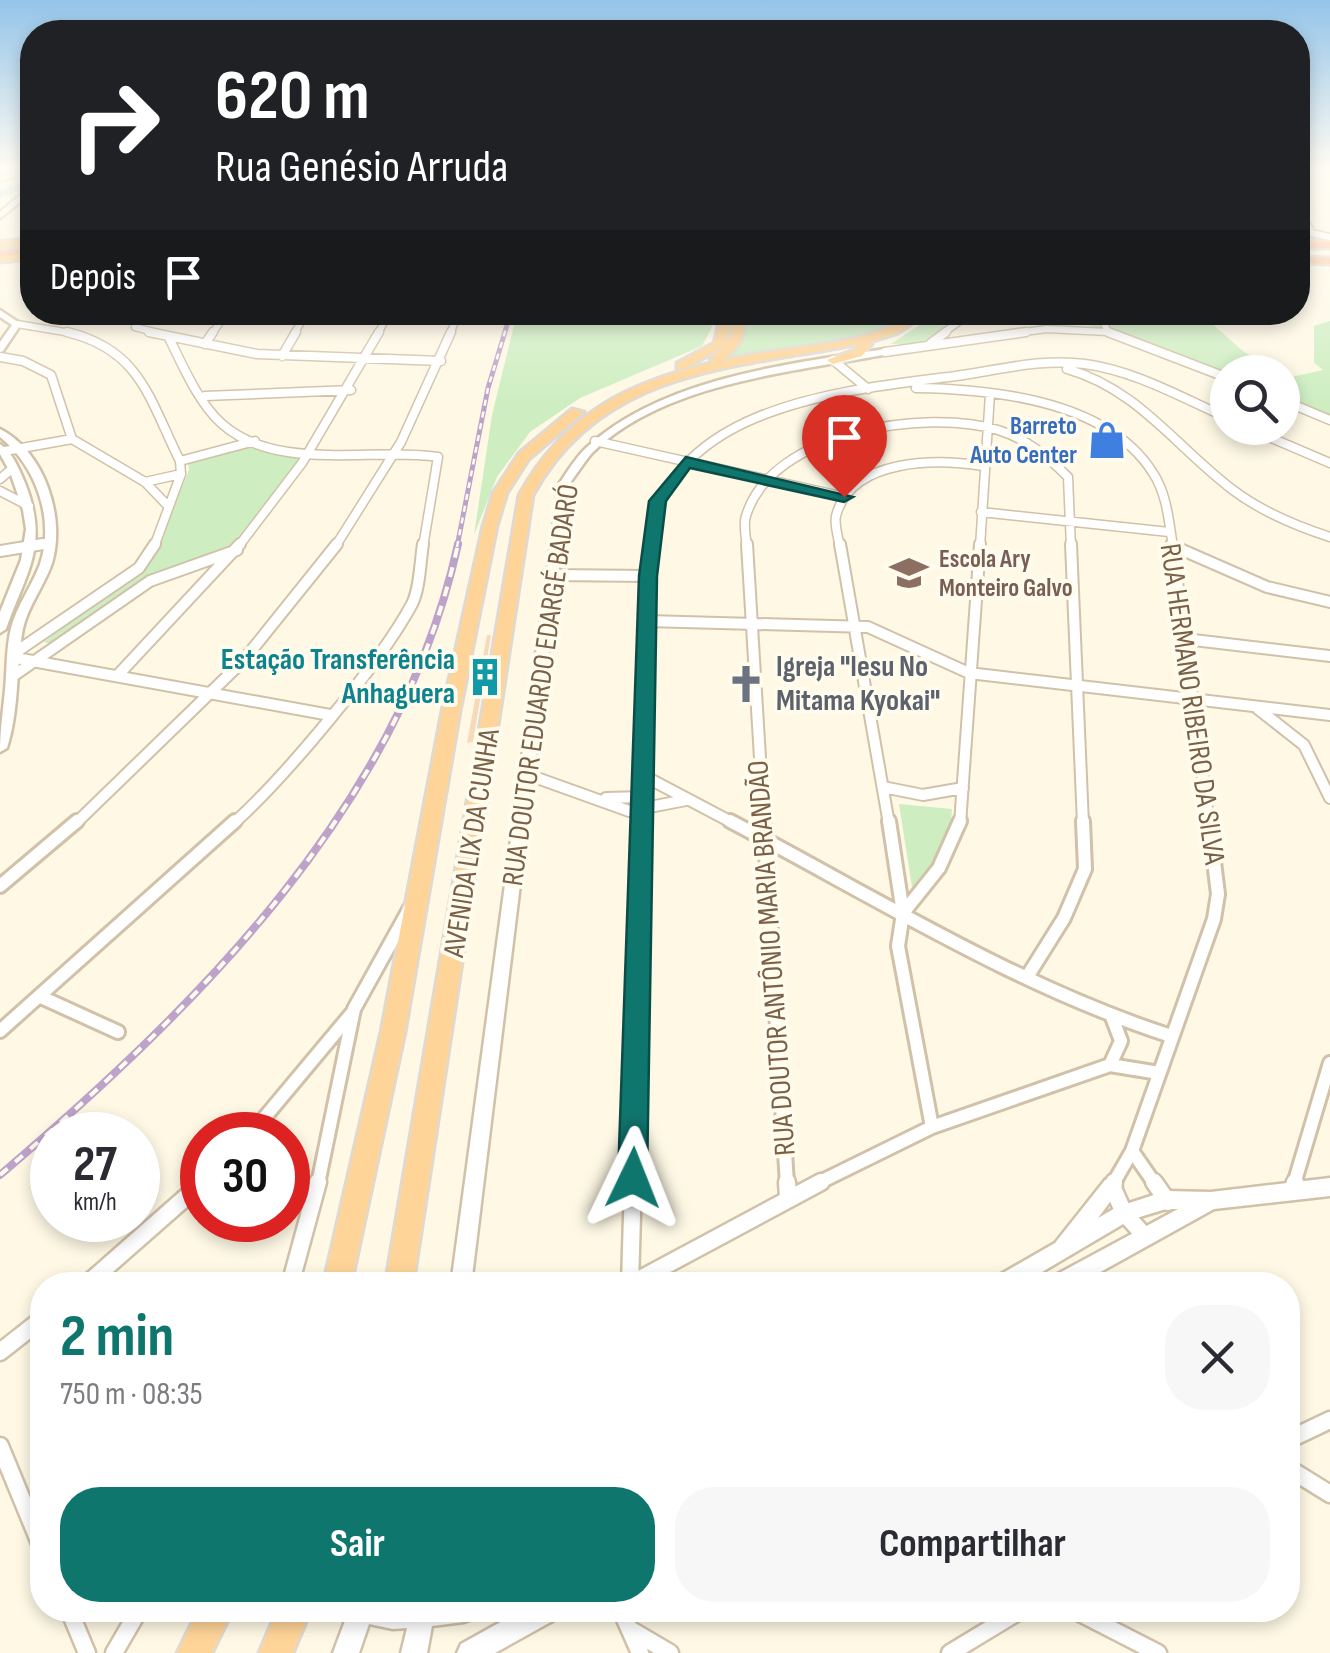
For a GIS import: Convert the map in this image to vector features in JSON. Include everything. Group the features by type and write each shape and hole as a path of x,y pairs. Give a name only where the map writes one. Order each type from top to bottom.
{"highway":[{"name":"AVENIDA LIX DA CUNHA","path":"340,1272 420,892 451,710 500,493 524,456 561,422 600,399 714,350 724,332 722,325"},
{"path":"674,380 730,349 741,331 739,325"},
{"name":"AVENIDA LIX DA CUNHA","path":"402,1272 526,495 541,466 566,435 617,403 674,380 748,358 881,335 900,325"},
{"path":"833,360 858,353 881,335"},
{"path":"865,345 885,352"},
{"path":"194,1653 210,1622"},
{"path":"276,1653 289,1622"}],"street":[{"path":"0,349 16,322"},
{"path":"0,324 20,323"},
{"path":"0,677 50,630 139,568 152,551 180,474 180,461 132,364 122,354 98,339 30,325"},
{"path":"137,325 140,330 169,338 282,356 441,361"},
{"path":"205,344 218,325"},
{"path":"282,356 300,325"},
{"path":"117,676 237,550 313,453 351,390 382,325"},
{"path":"0,886 215,694 320,570 398,454 454,325"},
{"path":"927,346 958,325"},
{"name":"RUA DOUTOR EDUARDO EDARGÉ BADARÓ","path":"463,1272 564,484 595,441 631,420 739,379 833,360 1047,329 1105,328 1210,371"},
{"path":"952,330 968,340"},
{"path":"0,1031 42,998 241,816 330,715 414,601 438,458 313,453 255,441 223,425 169,338"},
{"path":"0,358 23,361 51,375 72,440"},
{"path":"833,360 866,390"},
{"path":"629,1272 646,777 648,576 658,501 686,462 718,439 762,417 866,390 1028,366 1084,364 1210,410"},
{"path":"1028,366 1074,370 1121,392 1232,489 1273,514 1330,537"},
{"name":"RUA HERMANO RIBEIRO DA SILVA","path":"935,379 950,388"},
{"path":"1121,392 1147,384"},
{"name":"RUA HERMANO RIBEIRO DA SILVA","path":"866,390 950,388 1060,410 1115,436 1138,453 1160,487 1194,699 1218,894 1214,919 1132,1151 1112,1186"},
{"path":"206,396 351,390"},
{"path":"903,913 939,871 958,835 962,814 990,394"},
{"path":"1300,408 1330,420"},
{"path":"764,479 814,448 872,428 924,422 986,427 1037,447 1061,466 1072,488 1085,869 1064,918 1027,977"},
{"path":"0,432 22,448 48,505 51,543 16,631 12,716 0,748"},
{"path":"0,629 34,546 29,506 2,449 72,440 145,482 168,506"},
{"path":"180,461 255,441"},
{"path":"595,441 844,497"},
{"path":"1288,445 1330,463"},
{"path":"932,1128 898,946 903,913 887,808 835,518 844,497 914,461 947,459 983,466"},
{"path":"0,479 13,468"},
{"path":"145,482 180,474"},
{"name":"RUA DOUTOR ANTÔNIO MARIA BRANDÃO","path":"764,479 746,517 788,1198"},
{"path":"0,491 29,506"},
{"path":"981,512 1169,532"},
{"path":"0,550 51,543"},
{"path":"1171,545 1267,587 1330,602"},
{"path":"35,658 150,581 237,550"},
{"path":"552,575 648,576"},
{"path":"647,621 852,625 883,632 969,673 1330,715"},
{"path":"16,631 50,630"},
{"path":"1185,639 1330,656"},
{"path":"0,662 35,658 330,715"},
{"path":"1254,706 1278,721 1316,757 1330,798"},
{"path":"526,774 554,778 620,808 643,812 665,802 686,800"},
{"path":"646,777 1027,977 1112,1017 1171,1036"},
{"path":"882,788 909,796 935,797 964,788"},
{"path":"887,808 909,796"},
{"path":"602,798 644,797"},
{"path":"935,797 962,814"},
{"path":"269,1112 354,1010 420,892"},
{"path":"42,998 118,1032"},
{"path":"294,1272 308,1232 354,1010"},
{"path":"1110,1065 1122,1043 1122,1030 1112,1017"},
{"path":"1292,1192 1330,1063"},
{"path":"653,1272 788,1198 932,1128 1110,1065 1159,1074"},
{"path":"1132,1151 1174,1208"},
{"path":"1058,1252 1112,1186 1124,1213 1144,1234"},
{"path":"1023,1272 1124,1213 1330,1188"},
{"path":"101,1272 180,1202"},
{"path":"1079,1272 1144,1234 1174,1208"},
{"path":"412,1272 414,1212"},
{"path":"0,1352 30,1328"},
{"path":"1300,1434 1330,1420"},
{"path":"0,1446 30,1519"},
{"path":"1300,1475 1330,1494"},
{"path":"73,1622 86,1653"},
{"path":"114,1653 132,1622"},
{"path":"346,1653 357,1622"},
{"path":"414,1653 420,1622"},
{"path":"470,1653 526,1622"},
{"path":"626,1622 640,1653"},
{"path":"950,1653 1002,1622"},
{"path":"1097,1622 1158,1653"},
{"path":"630,1630 670,1653"}],"green space":[{"path":"1330,321 1330,424 1300,410 1300,375 1323,370 1314,363 1314,326"},
{"path":"514,325 712,327 702,346 580,398 530,432 497,477 474,535 492,415"},
{"path":"735,325 893,325 847,339 719,361 729,353"},
{"path":"919,325 948,325 925,343 891,344"},
{"path":"1089,325 1213,325 1250,355 1210,355 1210,373 1128,337"},
{"path":"260,444 308,454 237,543 166,569 53,644 44,642 152,561 189,470 188,461"},
{"path":"899,804 952,809 941,852 929,872 912,887"}],"building":[{"path":"487,635 491,635 473,742 467,743"}],"railway":[{"path":"457,547 488,388 507,325"},
{"path":"0,1175 147,1042 282,895 340,814 390,730 430,639 458,544"}],"place":[{"name":"Barreto Auto Center","path":"1107,440"},
{"name":"Escola Ary Monteiro Galvo","path":"909,573"},
{"name":"Estação Transferência Anhaguera","path":"485,677"},
{"name":"Igreja \"Iesu No Mitama Kyokai\"","path":"746,684"}],"route":[{"path":"633,1178 646,777 648,576 658,501 686,462 844,497"}]}
